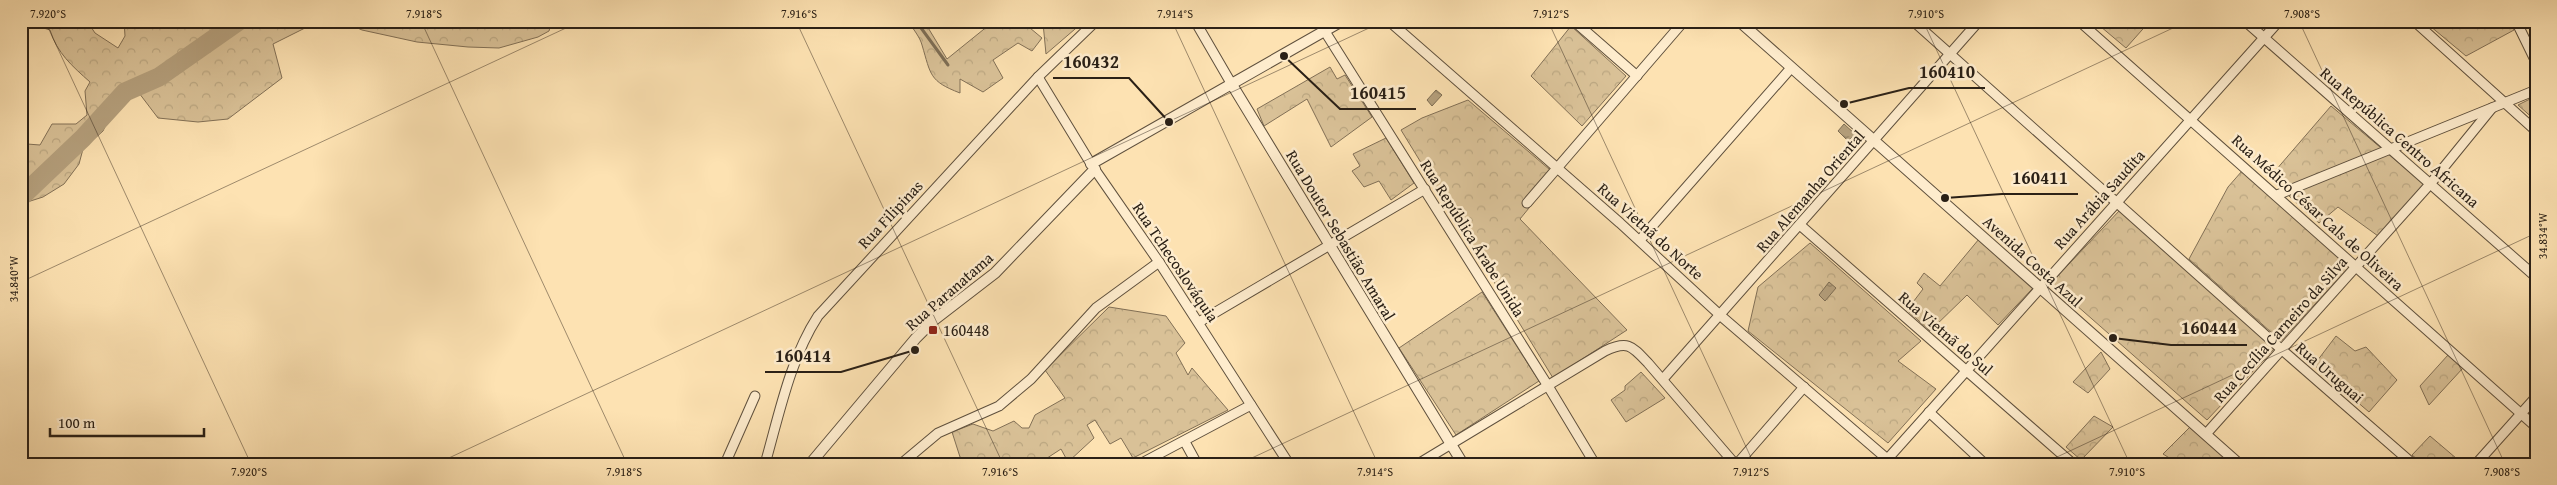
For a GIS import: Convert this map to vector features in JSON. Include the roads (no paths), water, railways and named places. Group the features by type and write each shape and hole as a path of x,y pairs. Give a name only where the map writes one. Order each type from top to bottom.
{"street":[{"name":"Rua Filipinas","path":"765,464 795,362 806,334 818,316 1038,77 1096,21"},
{"name":"Rua Doutor Sebastião Amaral","path":"1195,21 1463,464"},
{"name":"Rua Paranatama","path":"810,464 916,338 934,320 995,273 1093,167 1232,83 1342,21"},
{"name":"Rua Vietnã do Norte","path":"1389,21 1640,240 1721,316 1804,387 1887,462"},
{"path":"1574,21 1637,76"},
{"path":"1527,202 1684,21"},
{"name":"Avenida Costa Azul","path":"1739,21 2237,463"},
{"name":"Rua Uruguai","path":"1914,21 2281,349 2413,464"},
{"name":"Rua Alemanha Oriental","path":"1663,380 1979,21"},
{"name":"Rua Médico César Cals de Oliveira","path":"2079,21 2536,427"},
{"name":"Rua República Centro Africana","path":"2245,21 2536,277"},
{"name":"Rua Arábia Saudita","path":"1887,462 1965,370 2278,21"},
{"path":"2414,21 2536,132"},
{"path":"2516,21 2536,62"},
{"name":"Rua República Árabe Unida","path":"1324,30 1595,464"},
{"path":"1640,240 1791,68"},
{"name":"Rua Tchecoslováquia","path":"1038,77 1093,167 1160,262 1289,464"},
{"name":"Rua Cecília Carneiro da Silva","path":"2277,195 2536,90"},
{"name":"Rua Cecília Carneiro da Silva","path":"2206,434 2431,183 2492,108"},
{"path":"1199,322 1424,189"},
{"name":"Rua Vietnã do Sul","path":"1800,226 2073,464"},
{"path":"901,464 938,433 999,406 1031,379 1096,308 1160,262"},
{"path":"1418,464 1616,346 1624,344 1633,348 1663,380 1736,464 1804,387"},
{"path":"725,464 755,396"},
{"path":"2476,464 2536,397"},
{"path":"1140,464 1185,442 1251,405"},
{"path":"1929,412 1985,464"},
{"path":"1185,442 1197,464"}],"water":[{"path":"1436,90 1442,95 1432,106 1427,100"},
{"path":"1844,124 1855,134 1848,141 1838,131"},
{"path":"1829,282 1836,288 1825,301 1819,295"}],"waterway":[{"path":"21,197 83,138 125,92 159,77 239,21"},
{"path":"916,21 948,65"}],"place":[{"name":"160415","path":"1284,56"},
{"name":"160410","path":"1844,104"},
{"name":"160432","path":"1169,122"},
{"name":"160411","path":"1945,198"},
{"name":"160448","path":"933,330"},
{"name":"160444","path":"2113,338"},
{"name":"160414","path":"915,350"}]}
